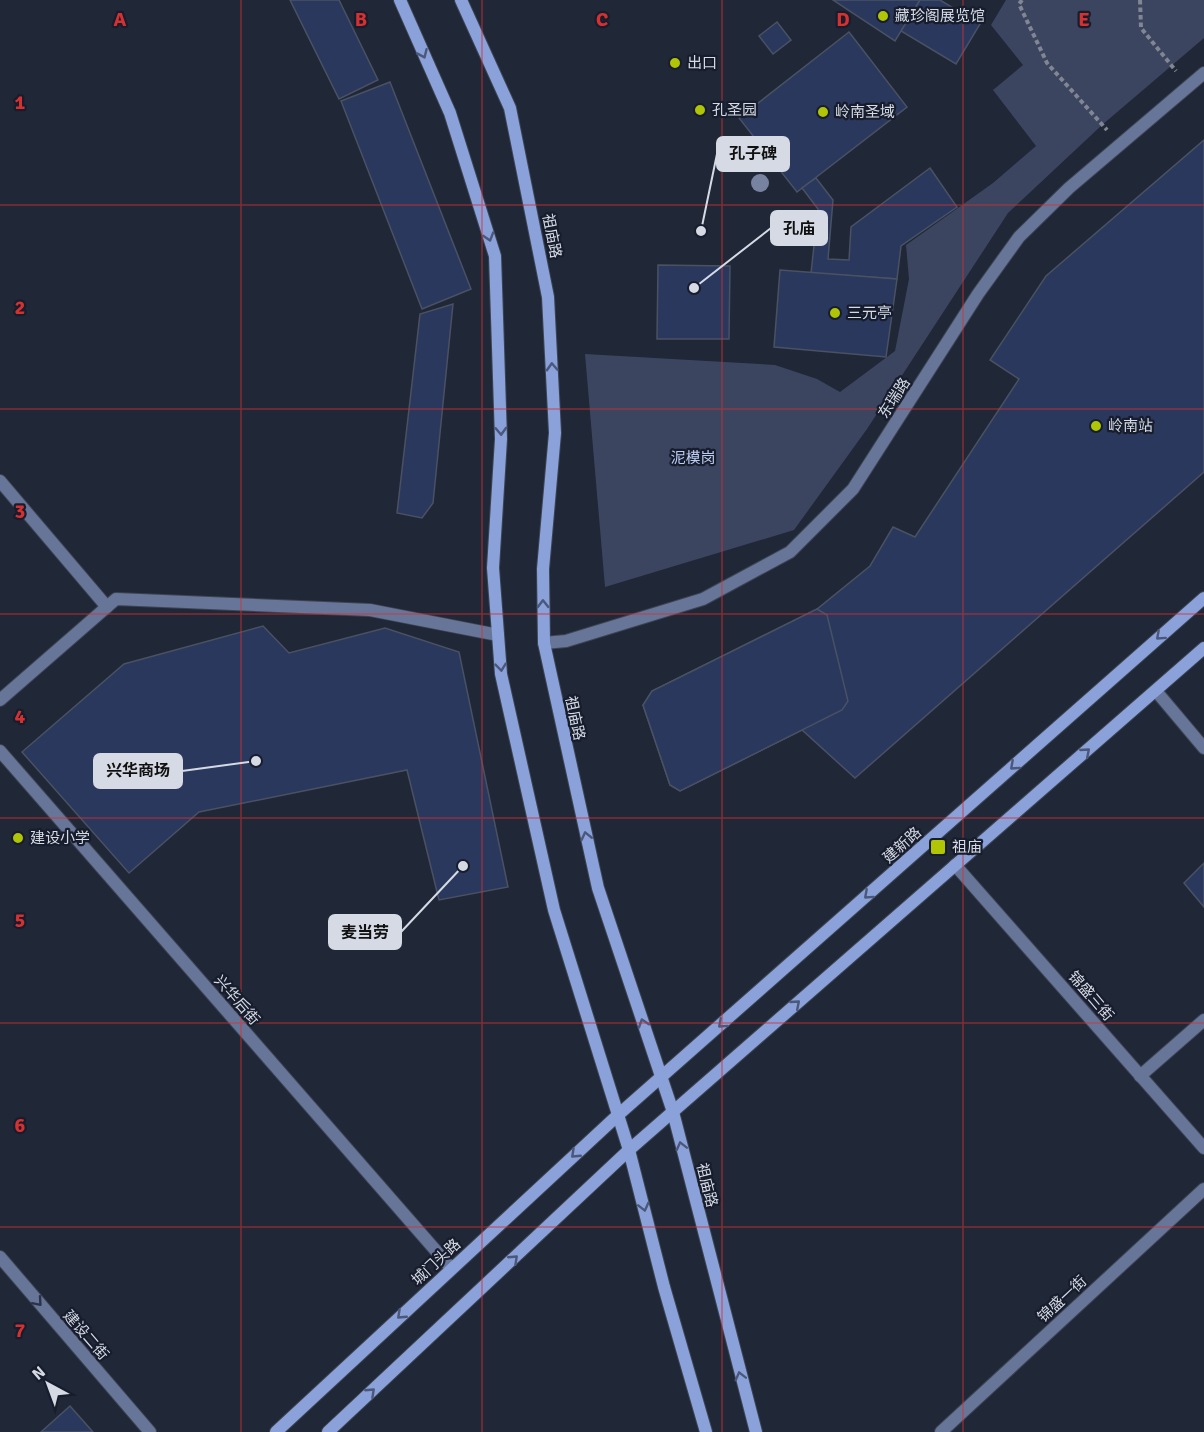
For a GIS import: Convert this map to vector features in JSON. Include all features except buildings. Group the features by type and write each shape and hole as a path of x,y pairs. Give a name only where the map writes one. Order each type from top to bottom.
{"main road":[{"path":"400,0 450,113 495,256 501,439 493,568 501,675 554,910 629,1150 664,1287 706,1432"},
{"name":"祖庙路","path":"461,0 510,108 548,297 555,433 543,569 544,643 598,888 673,1112 756,1432"},
{"name":"建新路","path":"618,1115 1204,598"},
{"path":"328,1432 629,1150 1204,648"},
{"name":"城门头路","path":"276,1432 618,1115"}],"street":[{"name":"东瑞路","path":"544,643 566,641 703,599 790,552 853,489 978,294 1019,237 1069,188 1204,73"},
{"path":"0,481 107,607"},
{"path":"0,700 116,599 370,610 498,635"},
{"path":"1156,691 1204,747"},
{"name":"兴华后街","path":"0,751 451,1268"},
{"name":"锦盛三街","path":"955,865 1204,1148"},
{"path":"1140,1076 1204,1020"},
{"name":"锦盛一街","path":"941,1432 1204,1189"},
{"name":"建设二街","path":"0,1257 150,1432"}],"path":[{"path":"1022,0 1019,4 1047,63 1109,132"},
{"path":"1140,0 1140,27 1179,73"}],"green space":[{"name":"泥模岗","path":"1006,0 1204,0 1204,38 1102,125 1008,213 867,429 794,530 605,587 585,354 775,365 817,379 840,392 895,351 909,279 906,245 993,183 1036,146 993,90 1023,65 991,25"}],"place":[{"name":"藏珍阁展览馆","path":"883,16"},
{"name":"出口","path":"675,63"},
{"name":"孔圣园","path":"700,110"},
{"name":"岭南圣域","path":"823,112"},
{"name":"孔子碑","path":"701,231"},
{"name":"孔庙","path":"694,288"},
{"name":"三元亭","path":"835,313"},
{"name":"岭南站","path":"1096,426"},
{"name":"兴华商场","path":"256,761"},
{"name":"建设小学","path":"18,838"},
{"name":"祖庙","path":"938,847"},
{"name":"麦当劳","path":"463,866"}]}
